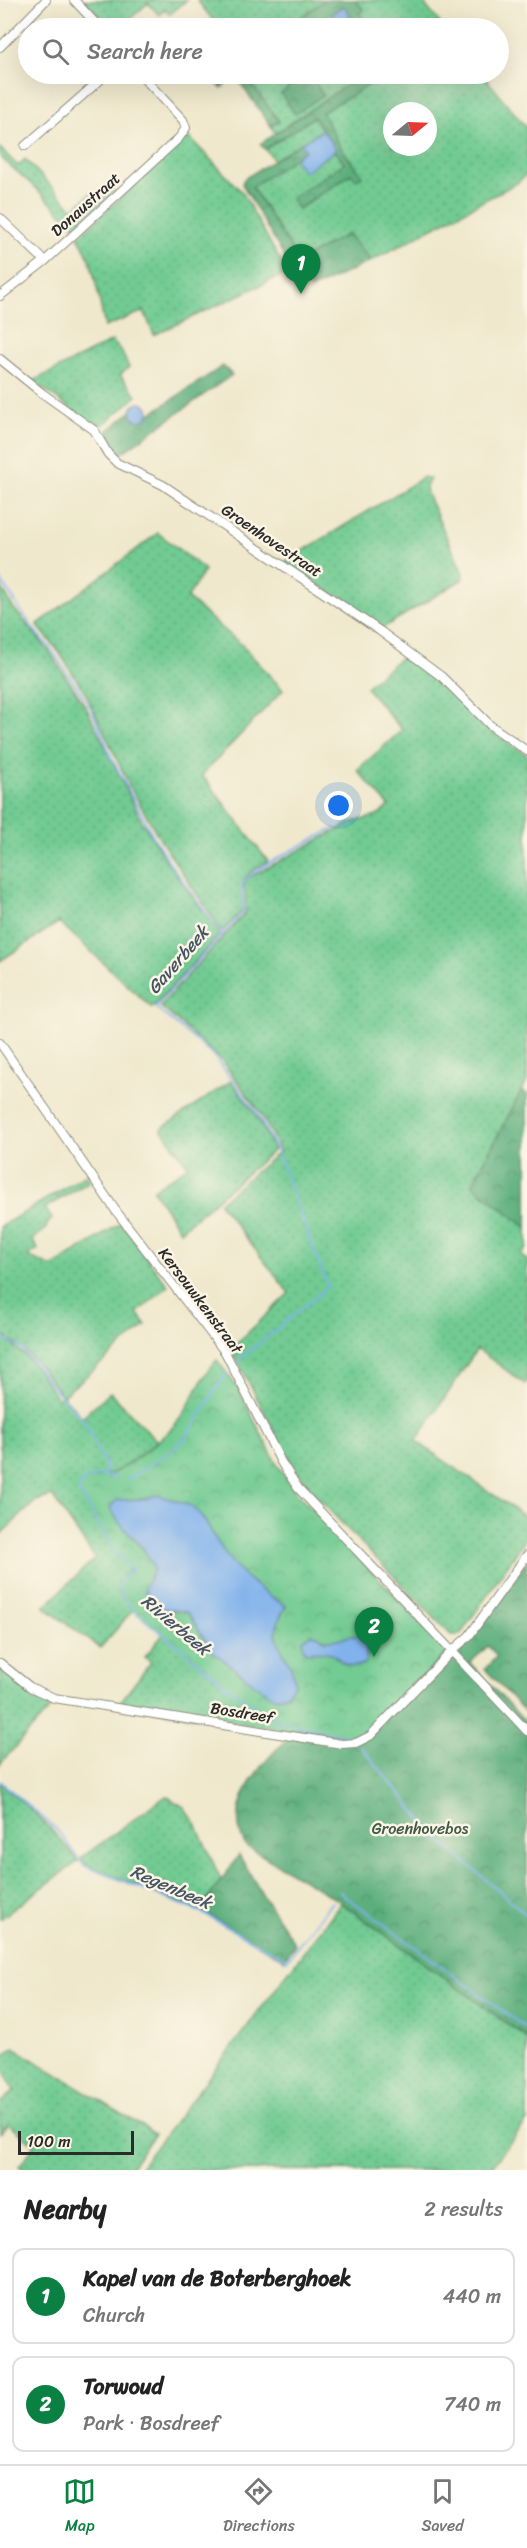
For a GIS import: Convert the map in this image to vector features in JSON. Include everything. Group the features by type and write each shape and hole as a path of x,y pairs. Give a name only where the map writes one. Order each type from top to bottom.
{"street":[{"path":"28,18 46,0"},
{"path":"74,0 91,18"},
{"path":"0,47 18,29"},
{"path":"25,146 95,84"},
{"name":"Donaustraat","path":"0,296 45,261 179,138 186,128 183,120 149,84"},
{"path":"0,218 45,261"},
{"name":"Groenhovestraat","path":"0,359 93,430 108,454 117,463 163,485 380,631 442,677 490,725 527,751"},
{"name":"Kersouwkenstraat","path":"0,1042 116,1211 225,1352 281,1462 298,1488 452,1651"},
{"name":"Bosdreef","path":"0,1663 39,1692 54,1698 348,1744 370,1736 469,1636 527,1555"},
{"path":"452,1651 527,1731"}],"green space":[{"path":"84,0 187,0 170,14 165,9 159,15 148,3 131,18 100,18"},
{"path":"197,0 325,0 300,18 211,18"},
{"path":"325,0 355,0 364,10 359,13 362,18 351,18 343,6 325,18 300,18"},
{"path":"355,0 421,0 436,18 362,18 359,13 364,10"},
{"path":"241,84 251,84 279,121 271,126"},
{"path":"251,84 287,84 289,87 281,94 323,95 316,84 348,84 275,133 271,126 279,121"},
{"path":"287,84 316,84 323,95 295,114 281,94 289,87"},
{"path":"348,84 371,84 322,112 341,148 362,176 356,180 351,174 298,209 291,199 344,163 314,117 265,149 260,144"},
{"path":"371,84 490,84 527,128 527,174 517,183 371,261 348,234 299,261 252,187 294,158 304,171 336,150 345,163 292,199 298,209 351,174 362,175 341,148 322,112"},
{"path":"314,117 323,130 274,160 265,149"},
{"path":"188,136 242,192 287,273 154,335 144,311 105,327 92,268 78,237"},
{"path":"301,143 305,151 252,187 299,261 348,234 371,261 310,290 308,285 301,286 242,184 244,179"},
{"path":"0,148 18,166 25,159 73,209 91,193 97,198 109,185 115,191 75,227 37,189 0,157"},
{"path":"112,341 121,351 129,367 120,375 137,396 99,428 33,381"},
{"path":"223,366 232,375 116,457 108,446 106,432 138,406 147,416"},
{"path":"424,477 430,479 426,487 427,494 463,573 463,579 381,629 339,598 283,563"},
{"path":"158,533 205,570 187,598 242,645 283,690 202,775 268,861 244,880 243,910 222,931 163,844 129,785 86,694 59,652 37,625"},
{"path":"0,585 12,606 49,651 86,707 140,818 166,860 220,934 152,1008 59,922 0,961"},
{"path":"405,654 442,682 493,732 527,755 527,1081 476,1176 527,1228 527,1248 521,1255 527,1260 527,1381 525,1384 477,1349 416,1441 527,1518 527,1537 460,1635 451,1635 305,1483 290,1461 231,1349 289,1293 219,1203 280,1151 261,1114 222,1061 160,1006 246,912 244,884 248,878 352,822 377,816 389,806 357,770 402,730 366,687"},
{"path":"231,1081 256,1115 274,1150 180,1231 153,1190 188,1166 161,1129"},
{"path":"522,1090 527,1094 527,1228 472,1185"},
{"path":"86,1175 90,1181 45,1208 52,1219 45,1230 32,1240 38,1249 28,1256 52,1267 121,1223 168,1286 137,1313 146,1325 63,1396 82,1417 110,1392 157,1441 121,1468 98,1476 115,1553 133,1570 119,1584 121,1596 133,1610 100,1648 44,1607 95,1558 52,1496 36,1501 0,1535 0,1338 10,1343 26,1357 58,1399 62,1396 27,1353 0,1334 0,1227"},
{"path":"217,1360 237,1387 276,1463 295,1491 448,1651 369,1732 358,1739 278,1721 248,1703 133,1610 117,1590 123,1578 132,1569 115,1553 81,1495 79,1488 82,1481 113,1473 168,1432 182,1416 202,1380"},
{"name":"Groenhovebos","path":"237,1387 276,1463 295,1491 454,1657 472,1639 527,1560 527,1714 485,1669 497,1656 488,1646 470,1663 527,1724 527,2038 336,1899 246,1846 240,1833 240,1806 251,1781 269,1758 301,1725 358,1739"},
{"path":"164,1633 248,1703 278,1721 301,1725 297,1732 118,1705 151,1662 145,1657"},
{"path":"0,1666 56,1702 0,1764"},
{"path":"0,1783 41,1820 78,1861 0,1919"},
{"path":"166,1796 184,1807 196,1824 221,1880 200,1910 86,1865 81,1858"},
{"path":"239,1855 295,1944 284,1960 200,1910"},
{"path":"341,1903 527,2038 527,2121 489,2170 138,2170"},
{"path":"14,2048 155,2134 128,2170 24,2170 19,2166 35,2145 8,2124 0,2133 0,2103 15,2090 0,2067 0,2059"}],"water":[{"path":"344,6 351,18 334,18 332,14"},
{"path":"323,130 336,150 304,172 294,158 305,151 301,143"},
{"path":"140,403 146,406 149,412 146,418 140,421 134,418 131,412 134,406"},
{"path":"157,1495 184,1503 197,1511 232,1563 257,1587 286,1606 276,1630 277,1639 289,1662 295,1683 287,1694 276,1698 258,1687 212,1651 188,1613 156,1606 147,1596 144,1588 154,1570 151,1561 110,1508 117,1500 144,1499"},
{"path":"311,1634 318,1635 324,1640 361,1636 367,1651 365,1663 353,1666 326,1652 307,1652 303,1647 303,1640"}],"waterway":[{"name":"Gaverbeek","path":"0,579 33,629 50,648 91,708 111,757 154,838 222,934"},
{"name":"Gaverbeek","path":"238,1361 328,1287 277,1152 257,1113 213,1055 155,1007 244,911 242,886 247,878 335,828"},
{"name":"Rivierbeek","path":"0,1337 22,1349 58,1393 84,1420 106,1467 105,1476 82,1481 79,1488 115,1553 133,1570 123,1578 117,1590 133,1610 248,1703 278,1721 357,1739"},
{"name":"Gaverbeek","path":"127,1480 177,1447 188,1435 227,1372"},
{"name":"Gaverbeek","path":"105,1476 116,1478"},
{"name":"Rivierbeek","path":"360,1746 437,1838 527,1915"},
{"name":"Regenbeek","path":"0,1781 58,1831 83,1865 200,1912 287,1960 332,1902"},
{"name":"Regenbeek","path":"340,1892 527,2029"}],"place":[{"name":"Kapel van de Boterberghoek","path":"301,294"},
{"name":"Torwoud","path":"374,1657"}]}
